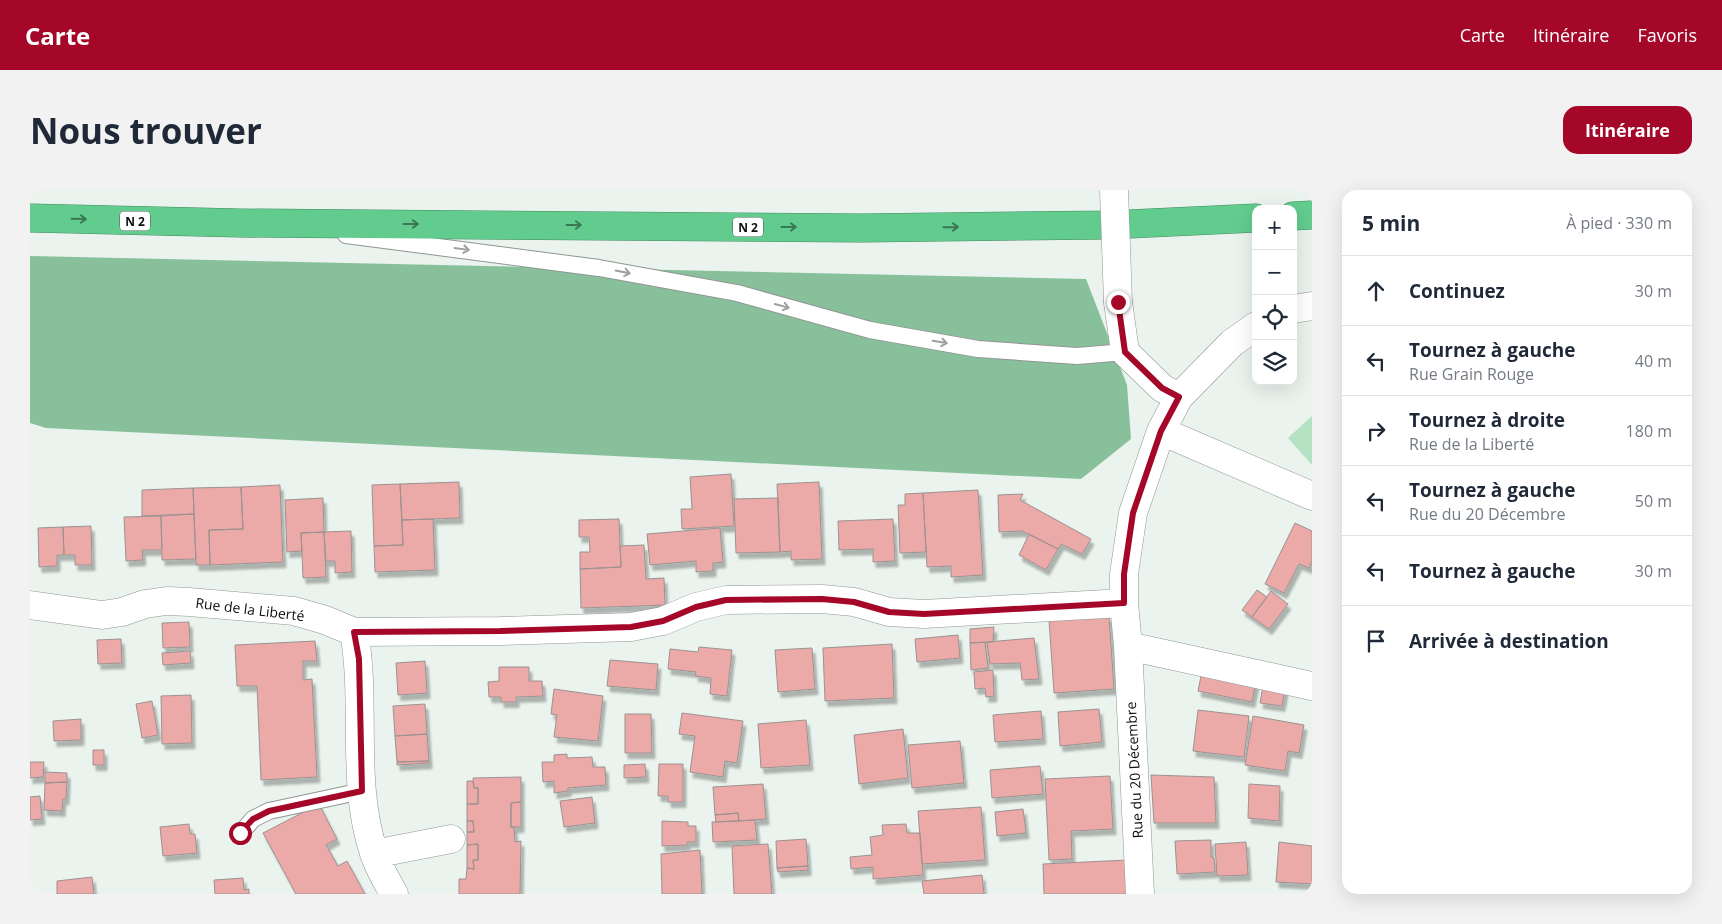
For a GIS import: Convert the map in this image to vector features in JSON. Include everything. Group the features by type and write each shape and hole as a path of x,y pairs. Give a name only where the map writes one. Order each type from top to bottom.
{"highway":[{"path":"1297,216 1312,215"},
{"name":"N 2","path":"30,218 240,223 872,228 1108,225 1252,218"}],"street":[{"path":"1114,190 1118,302 1125,352 1162,388 1179,397"},
{"path":"1297,308 1312,306"},
{"name":"Rue du 20 Décembre","path":"1140,894 1128,646 1124,603 1124,574 1133,513 1161,431 1179,397 1232,342 1252,329"},
{"path":"1161,431 1312,496"},
{"name":"Rue de la Liberté","path":"30,605 102,615 122,612 145,604 167,601 189,602 294,611 325,620 354,632 500,631 631,627 663,621 696,607 726,600 822,599 854,602 889,612 924,614 1124,603"},
{"path":"354,632 359,659 362,791 374,854 394,894"},
{"path":"1128,646 1312,686"},
{"path":"374,854 451,839"}],"lane":[{"path":"240,223 429,245 599,268 737,293 870,330 978,349 1077,356 1125,352"},
{"path":"240,833 253,819 269,811 362,791"}],"green space":[{"path":"30,256 1086,279 1127,385 1131,439 1081,479 46,428 30,423"},
{"path":"1312,416 1312,465 1288,438"}],"building":[{"path":"731,474 734,526 682,529 681,509 692,509 690,477"},
{"path":"459,482 460,518 402,520 400,484"},
{"path":"819,482 822,559 791,560 791,551 780,552 777,484"},
{"path":"400,484 403,545 374,546 372,485"},
{"path":"280,485 283,562 210,565 209,530 243,529 241,487"},
{"path":"241,487 243,529 209,530 210,565 196,565 193,488"},
{"path":"193,488 194,514 142,516 142,490"},
{"path":"978,490 983,575 951,577 951,566 927,567 923,493"},
{"path":"923,493 926,552 900,553 898,505 905,505 905,494"},
{"path":"1023,494 1020,500 1091,539 1082,554 1061,544 1058,549 1022,531 999,532 998,495"},
{"path":"323,498 324,532 301,533 302,551 287,552 285,500"},
{"path":"778,498 780,552 736,553 734,499"},
{"path":"194,514 196,559 162,560 161,516"},
{"path":"161,516 162,550 142,550 143,560 126,561 124,517"},
{"path":"433,519 435,570 375,572 374,546 403,545 402,520"},
{"path":"619,519 621,567 580,569 580,552 590,552 589,537 579,537 579,520"},
{"path":"893,519 895,561 873,562 873,549 839,550 838,521"},
{"path":"1295,523 1312,531 1312,561 1309,568 1299,564 1284,593 1265,584"},
{"path":"91,526 92,565 75,565 75,555 64,555 63,527"},
{"path":"63,527 64,555 57,555 57,566 39,567 38,528"},
{"path":"720,528 723,562 713,563 713,571 696,572 696,561 650,565 647,534"},
{"path":"351,531 352,572 335,573 335,561 326,561 324,532"},
{"path":"324,532 326,577 303,578 301,533"},
{"path":"1029,534 1058,549 1046,570 1019,555"},
{"path":"644,545 646,579 664,578 665,605 581,608 580,569 621,567 620,546"},
{"path":"1257,590 1267,597 1252,617 1242,610"},
{"path":"1271,591 1288,604 1269,629 1252,617"},
{"path":"1109,616 1114,689 1054,693 1049,620"},
{"path":"189,622 190,647 163,648 162,623"},
{"path":"994,627 993,642 970,643 970,629"},
{"path":"958,635 960,658 917,662 915,639"},
{"path":"1034,638 1039,679 1022,680 1020,663 990,664 987,642"},
{"path":"121,639 122,663 98,664 97,640"},
{"path":"315,641 317,661 303,661 303,680 312,679 317,777 261,780 257,686 237,686 235,645"},
{"path":"985,642 988,668 971,670 970,643"},
{"path":"892,644 894,698 825,701 823,648"},
{"path":"699,647 732,650 727,696 710,694 711,678 695,676 696,672 668,669 670,649 698,652"},
{"path":"812,648 815,689 778,692 775,650"},
{"path":"190,651 191,663 163,665 162,653"},
{"path":"610,660 658,664 656,690 607,686"},
{"path":"425,661 427,693 398,695 396,663"},
{"path":"1203,666 1257,677 1252,702 1198,691"},
{"path":"499,667 529,667 529,681 542,681 543,696 516,697 516,702 501,702 501,697 489,697 488,682 499,681"},
{"path":"993,670 994,696 986,697 985,688 975,689 974,672"},
{"path":"1264,680 1286,684 1282,706 1260,703"},
{"path":"554,689 603,696 598,741 554,737 557,715 551,714"},
{"path":"191,695 192,743 162,744 161,696"},
{"path":"152,701 158,735 142,738 136,704"},
{"path":"425,704 427,734 395,736 393,706"},
{"path":"1099,709 1102,742 1060,746 1058,712"},
{"path":"1198,710 1249,716 1244,757 1193,751"},
{"path":"1041,711 1043,739 995,742 993,715"},
{"path":"682,713 743,721 737,763 725,761 723,777 690,772 695,736 679,734"},
{"path":"625,714 651,714 652,753 625,753"},
{"path":"1253,716 1304,725 1299,753 1288,751 1285,771 1245,765"},
{"path":"81,719 81,740 54,741 53,721"},
{"path":"806,720 810,765 761,768 758,724"},
{"path":"903,729 908,778 859,784 854,735"},
{"path":"427,734 429,761 397,762 395,736"},
{"path":"960,741 964,783 912,788 908,745"},
{"path":"93,750 104,750 104,765 93,765"},
{"path":"567,754 567,758 592,757 593,767 605,767 606,785 568,788 568,791 554,793 554,781 543,782 542,762 554,762 554,755"},
{"path":"429,761 429,763 397,765 397,762"},
{"path":"30,762 44,762 43,777 30,778"},
{"path":"645,764 646,777 624,778 624,765"},
{"path":"659,764 683,764 683,802 668,802 668,796 658,796"},
{"path":"1040,766 1043,794 992,798 990,770"},
{"path":"45,772 67,773 67,782 45,783"},
{"path":"1151,775 1214,777 1216,823 1154,823"},
{"path":"1110,776 1113,829 1071,831 1072,859 1049,860 1045,779"},
{"path":"521,777 521,802 511,803 511,827 514,827 515,842 521,841 520,894 459,894 459,879 466,879 467,868 474,869 473,860 478,860 478,844 467,845 467,832 474,832 473,821 467,821 467,804 478,804 478,788 474,788 473,778"},
{"path":"467,781 473,781 474,788 478,788 478,804 467,804"},
{"path":"67,782 66,799 63,799 62,811 44,810 45,783"},
{"path":"763,784 766,819 739,821 738,813 715,815 713,787"},
{"path":"1249,784 1280,786 1279,821 1248,818"},
{"path":"40,796 42,819 30,820 30,797"},
{"path":"592,797 595,823 564,827 560,801"},
{"path":"521,802 521,827 511,827 511,803"},
{"path":"319,804 337,839 326,845 338,866 347,861 365,894 296,894 263,833"},
{"path":"981,807 985,860 922,864 918,811"},
{"path":"1023,809 1026,833 997,836 995,812"},
{"path":"738,813 739,821 716,822 715,815"},
{"path":"755,820 757,840 713,842 712,822"},
{"path":"467,821 473,821 474,832 467,832"},
{"path":"662,821 688,822 688,826 696,826 696,842 687,842 687,845 662,846"},
{"path":"189,824 190,834 195,834 197,853 163,856 160,827"},
{"path":"906,824 907,833 920,833 923,875 873,879 873,867 851,869 850,857 872,855 870,837 883,835 882,825"},
{"path":"806,839 808,866 777,868 776,841"},
{"path":"1211,840 1211,857 1214,858 1215,872 1177,874 1175,841"},
{"path":"1246,842 1248,875 1217,876 1215,844"},
{"path":"1279,842 1312,846 1312,884 1276,882"},
{"path":"478,844 478,860 473,860 474,869 467,868 467,845"},
{"path":"768,844 772,894 734,894 732,846"},
{"path":"700,850 702,894 662,894 661,854"},
{"path":"1128,860 1129,894 1044,894 1043,864"},
{"path":"808,866 808,870 778,872 777,868"},
{"path":"982,875 984,894 924,894 922,881"},
{"path":"92,877 94,894 57,894 57,881"},
{"path":"243,878 244,890 249,889 249,894 215,894 214,880"}],"route":[{"path":"240,833 253,819 269,811 362,791 359,659 354,632 500,631 631,627 663,621 696,607 726,600 822,599 854,602 889,612 924,614 1124,603 1124,574 1133,513 1161,431 1179,397 1162,388 1125,352 1118,302"}]}
